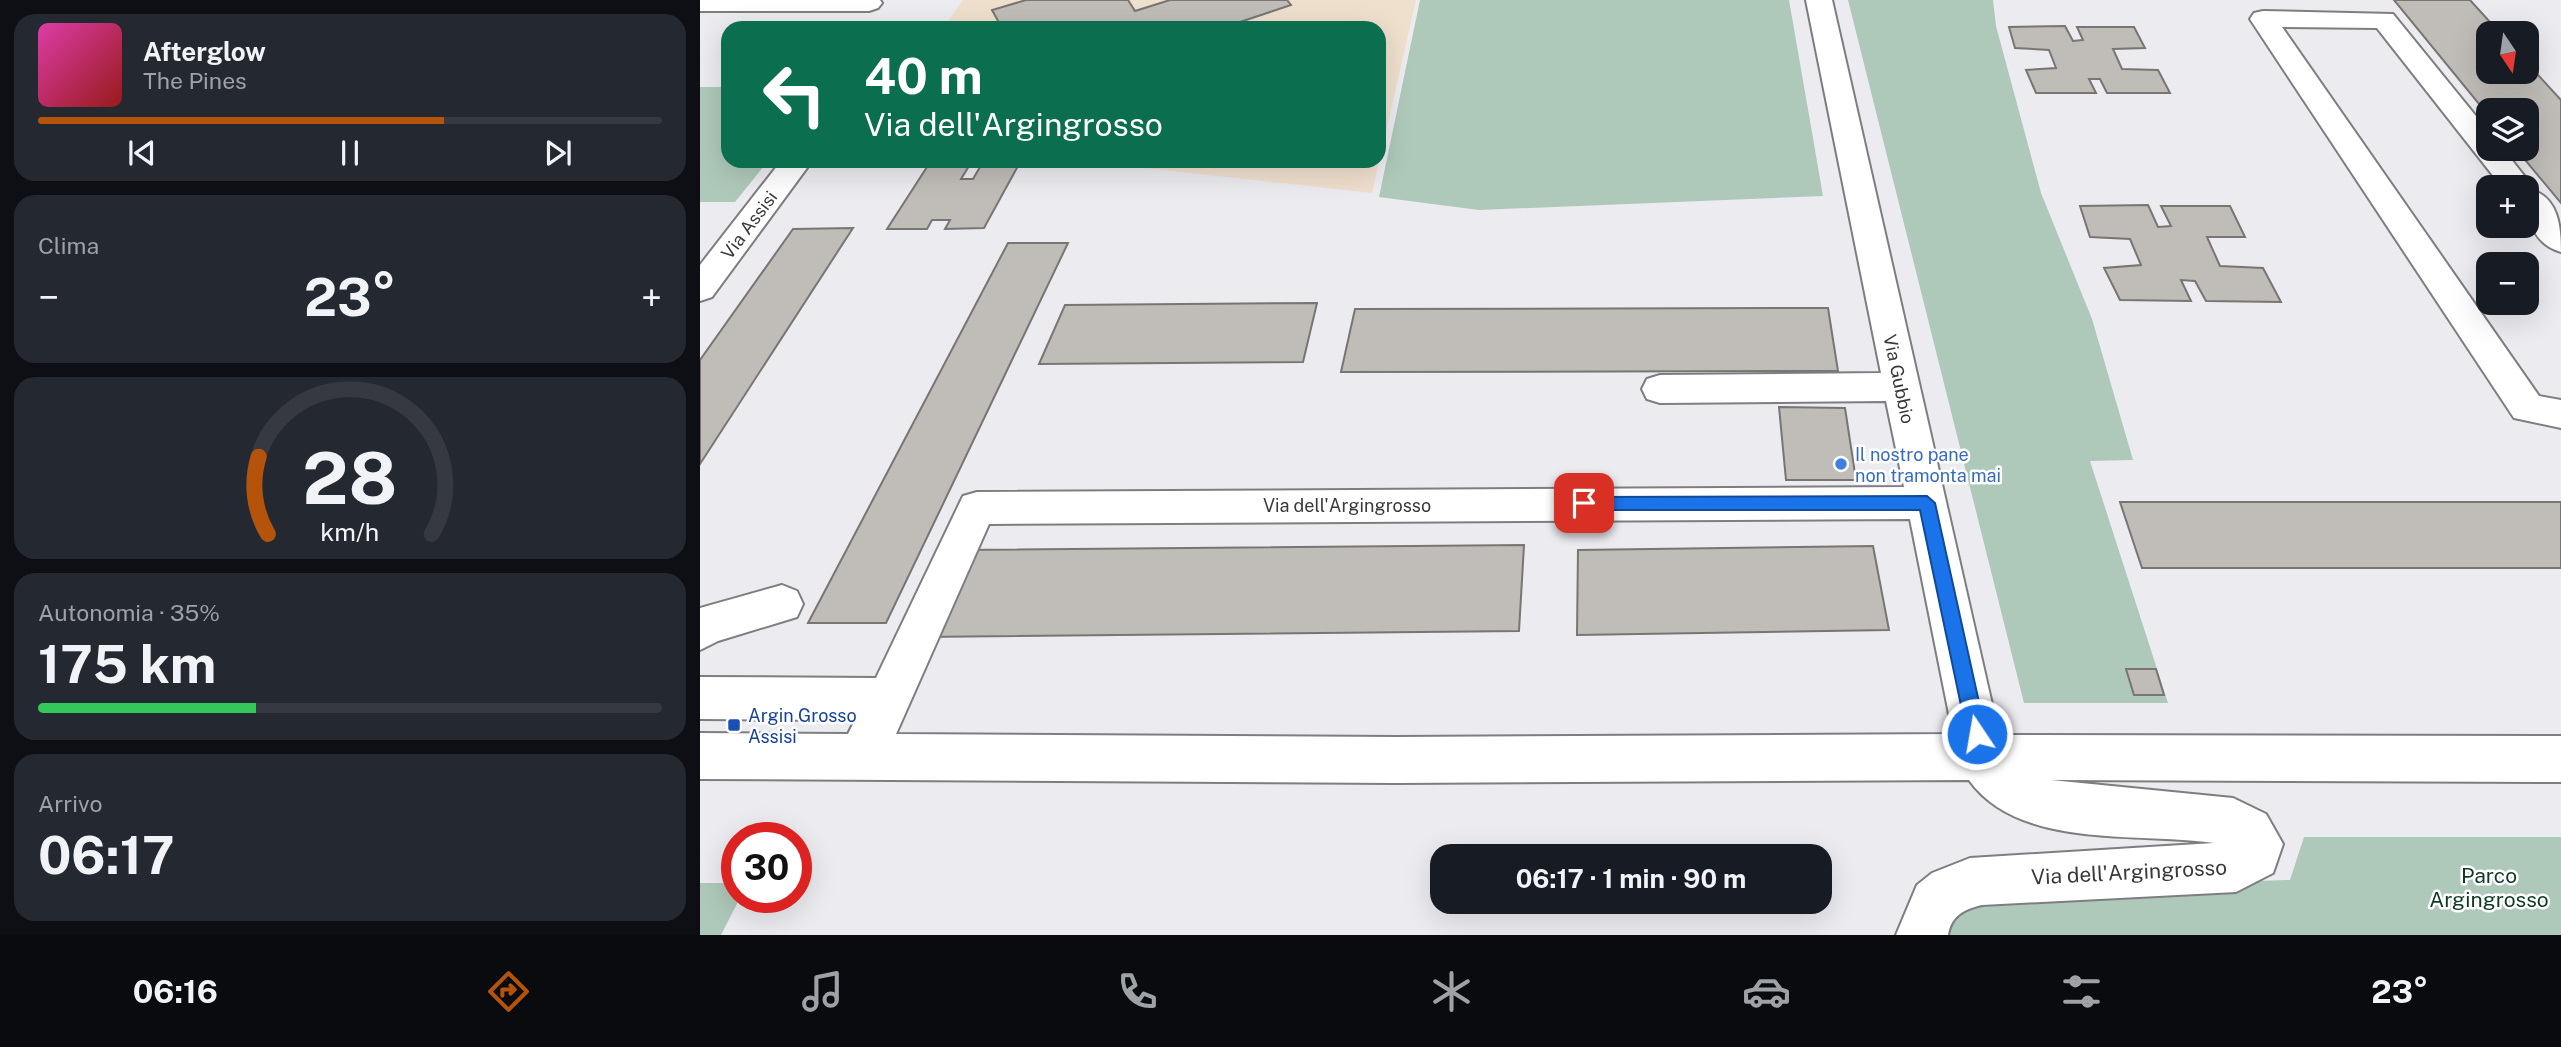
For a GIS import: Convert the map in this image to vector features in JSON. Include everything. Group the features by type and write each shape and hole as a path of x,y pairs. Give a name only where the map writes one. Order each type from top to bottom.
{"street":[{"name":"Via Gubbio","path":"1819,0 1981,757"},
{"path":"700,3 869,3"},
{"path":"2508,175 2384,20 2263,19 2527,408 2561,414"},
{"name":"Via Assisi","path":"700,289 792,168"},
{"path":"2539,214 2561,241"},
{"path":"1660,389 1900,387"},
{"name":"Via dell'Argingrosso","path":"862,756 978,508 1927,503"},
{"path":"701,627 782,604"},
{"path":"700,698 888,699"},
{"path":"700,756 1396,760 1981,757 2561,759"},
{"name":"Via dell'Argingrosso","path":"1922,935 1923,925 1936,899 1963,883 2236,867 2256,856 2259,851 2256,837 2233,822 2068,807 2035,800 2004,785 1981,757"}],"shaded area":[{"path":"963,0 1416,0 1386,132 1386,21 948,21"},
{"path":"1145,168 1378,168 1372,193"}],"green space":[{"path":"1420,0 1789,0 1823,196 1479,210 1379,197"},
{"path":"1848,0 1993,0 1996,26 2041,193 2092,319 2133,460 2090,461 2168,703 2024,703"},
{"path":"700,87 721,87 721,168 762,168 735,202 700,202"},
{"name":"Parco Argingrosso","path":"2304,837 2561,837 2561,935 1934,935 1937,920 2001,889 2290,880"},
{"path":"700,883 721,883 721,913 732,913 721,935 700,935"}],"building":[{"path":"1026,0 1128,0 1135,11 1170,0 1287,0 1291,5 1243,21 998,21 992,10"},
{"path":"2394,0 2470,0 2489,21 2476,21 2476,84 2539,84 2539,76 2561,100 2561,203 2526,161 2539,161 2539,98 2476,98 2476,100"},
{"path":"2065,26 2073,41 2083,40 2077,27 2134,27 2145,48 2113,49 2122,69 2158,70 2170,93 2107,93 2100,79 2089,79 2096,93 2036,93 2026,70 2056,68 2049,50 2015,48 2009,27"},
{"path":"926,168 968,168 961,179 973,179 979,168 1017,168 984,228 945,229 950,220 932,220 927,229 887,229"},
{"path":"2148,205 2158,227 2171,226 2161,206 2230,206 2245,237 2207,237 2220,266 2263,268 2281,302 2206,301 2195,281 2181,280 2191,301 2120,300 2104,268 2141,265 2130,239 2090,237 2080,206"},
{"path":"853,228 700,464 700,360 793,229"},
{"path":"1008,243 1068,243 886,623 808,623"},
{"path":"1317,303 1303,362 1039,364 1065,305"},
{"path":"1828,308 1838,371 1341,372 1355,309"},
{"path":"1779,407 1845,408 1856,480 1786,480"},
{"path":"2120,502 2561,502 2561,568 2142,568"},
{"path":"1524,545 1519,631 921,637 959,550"},
{"path":"1873,546 1889,630 1577,635 1578,550"},
{"path":"2126,669 2156,669 2164,695 2134,695"}],"place":[{"name":"Il nostro pane non tramonta mai","path":"1841,464"},
{"name":"Argin Grosso Assisi","path":"734,725"}],"route":[{"path":"1584,503 1927,503 1977,734"}]}
